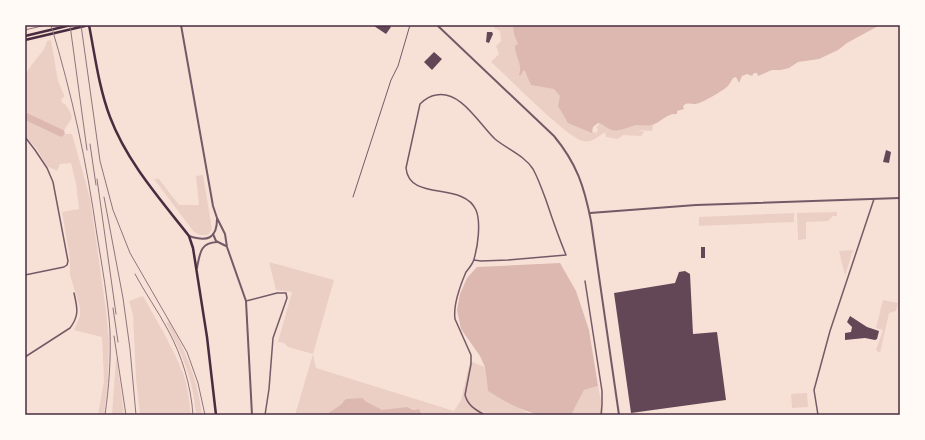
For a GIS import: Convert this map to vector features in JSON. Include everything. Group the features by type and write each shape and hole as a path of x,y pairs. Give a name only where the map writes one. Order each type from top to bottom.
{"main road":[{"path":"25,36 70,25"},
{"path":"25,40 90,25 102,89 115,129 143,176 189,236 193,248 197,268 216,415"}],"street":[{"path":"181,25 208,185 216,218 217,225 214,239 227,247"},
{"path":"437,25 560,142 581,180 589,213 619,415"},
{"path":"474,260 481,262 566,255 542,190 529,163 495,139 472,112 461,103 444,95 429,97 420,104 406,168 406,175 410,181 427,188 461,195 472,203 478,216 479,230 474,260 467,272 457,298 454,320 471,355 471,364 465,396 466,400 472,408 485,415"},
{"path":"25,137 47,168 53,182 68,261 67,265 64,267 25,275"},
{"path":"589,213 696,205 900,198"},
{"path":"818,415 814,390 830,330 874,199"},
{"path":"216,218 226,236 227,247 246,301 252,415"},
{"path":"189,236 202,240 208,239 219,230 223,231"},
{"path":"197,268 202,248 210,243 223,241 226,236"},
{"path":"585,281 602,391 600,415"},
{"path":"25,357 70,328 77,316 74,293"},
{"path":"246,301 277,293 286,293 287,298 273,338 269,389 265,415"}],"lane":[{"path":"353,197 390,80 398,66 410,25"}],"shaded area":[{"path":"494,25 519,25 556,87 563,93 560,96 563,98 573,124 596,133 598,129 596,128 601,122 642,122 653,125 652,131 639,130 644,132 641,136 623,135 618,139 606,137 605,132 589,141 583,141 575,138 551,119 491,62 499,54 496,46 501,41 500,31 494,28"},
{"path":"513,25 880,25 847,43 838,50 819,59 798,62 789,68 772,70 758,76 757,73 754,73 752,76 747,74 742,76 739,83 736,77 733,78 728,86 702,102 686,104 683,106 684,109 677,111 677,114 667,116 655,124 636,125 621,130 615,130 598,123 593,127 592,133 568,123 558,106 560,96 554,89 531,85 524,70 521,75 519,75 520,67 515,46 518,44 514,34"},
{"path":"51,40 58,81 64,95 61,99 62,103 65,104 72,116 71,121 64,131 65,134 72,134 90,198 106,310 109,342 108,383 104,415 98,415 104,381 102,337 74,330 80,316 80,308 70,275 70,259 62,212 79,209 76,184 71,163 60,164 57,171 47,166 36,148 25,136 24,94 26,74 31,65 44,50 47,41"},
{"path":"203,175 212,229 208,235 200,235 194,232 154,179 159,179 179,205 199,205 196,176"},
{"path":"837,212 837,216 833,216 828,221 806,222 806,239 798,240 797,213"},
{"path":"794,213 794,222 699,226 699,217"},
{"path":"853,250 845,276 839,251"},
{"path":"269,262 334,280 313,354 288,347 284,343 278,342 292,292 276,290"},
{"path":"560,263 576,291 589,330 598,386 584,390 571,415 548,416 517,407 488,391 485,367 480,356 461,329 457,310 460,294 467,278 477,267"},
{"path":"143,296 179,363 185,378 191,415 140,415 136,379 133,315 129,301"},
{"path":"883,300 898,303 896,311 889,313 880,353 876,350 883,330 876,328"},
{"path":"169,322 186,355 198,390 202,415 196,415 190,378 166,323"},
{"path":"313,354 316,368 454,411 461,400 470,361 485,367 488,391 528,413 540,415 422,415 417,411 408,408 387,411 382,410 364,401 364,398 342,402 339,406 325,415 295,415"},
{"path":"117,359 124,415 112,415"},
{"path":"598,386 604,415 569,415 571,414 584,390"},
{"path":"807,393 808,407 792,408 791,394"},
{"path":"363,398 365,401 382,410 407,407 414,410 419,409 422,415 325,415 339,406 346,399"}],"building":[{"path":"388,25 391,27 386,34 374,26"},
{"path":"487,32 492,32 493,34 489,43 486,42"},
{"path":"434,52 442,59 432,70 424,62"},
{"path":"886,150 891,152 889,163 883,162"},
{"path":"701,247 705,247 705,258 701,258"},
{"path":"685,271 690,274 693,334 717,332 726,400 631,413 614,293 675,283 679,272"},
{"path":"850,316 867,327 879,331 877,339 865,338 845,340 845,333 851,332 852,327 847,322"}],"waterway":[{"path":"25,116 61,133"}],"tram line":[{"path":"25,30 46,25"}],"railway":[{"path":"51,25 66,77 84,156 106,295 110,331 110,352 109,384 105,415"},
{"path":"70,25 87,150"},
{"path":"81,25 100,161 113,210 130,253 187,352 198,383 205,415"},
{"path":"90,144 96,185"},
{"path":"97,179 116,314"},
{"path":"104,197 123,298 130,349 136,415"},
{"path":"135,274 178,350 188,382 193,415"},
{"path":"113,308 118,342"},
{"path":"114,336 126,415"}]}
